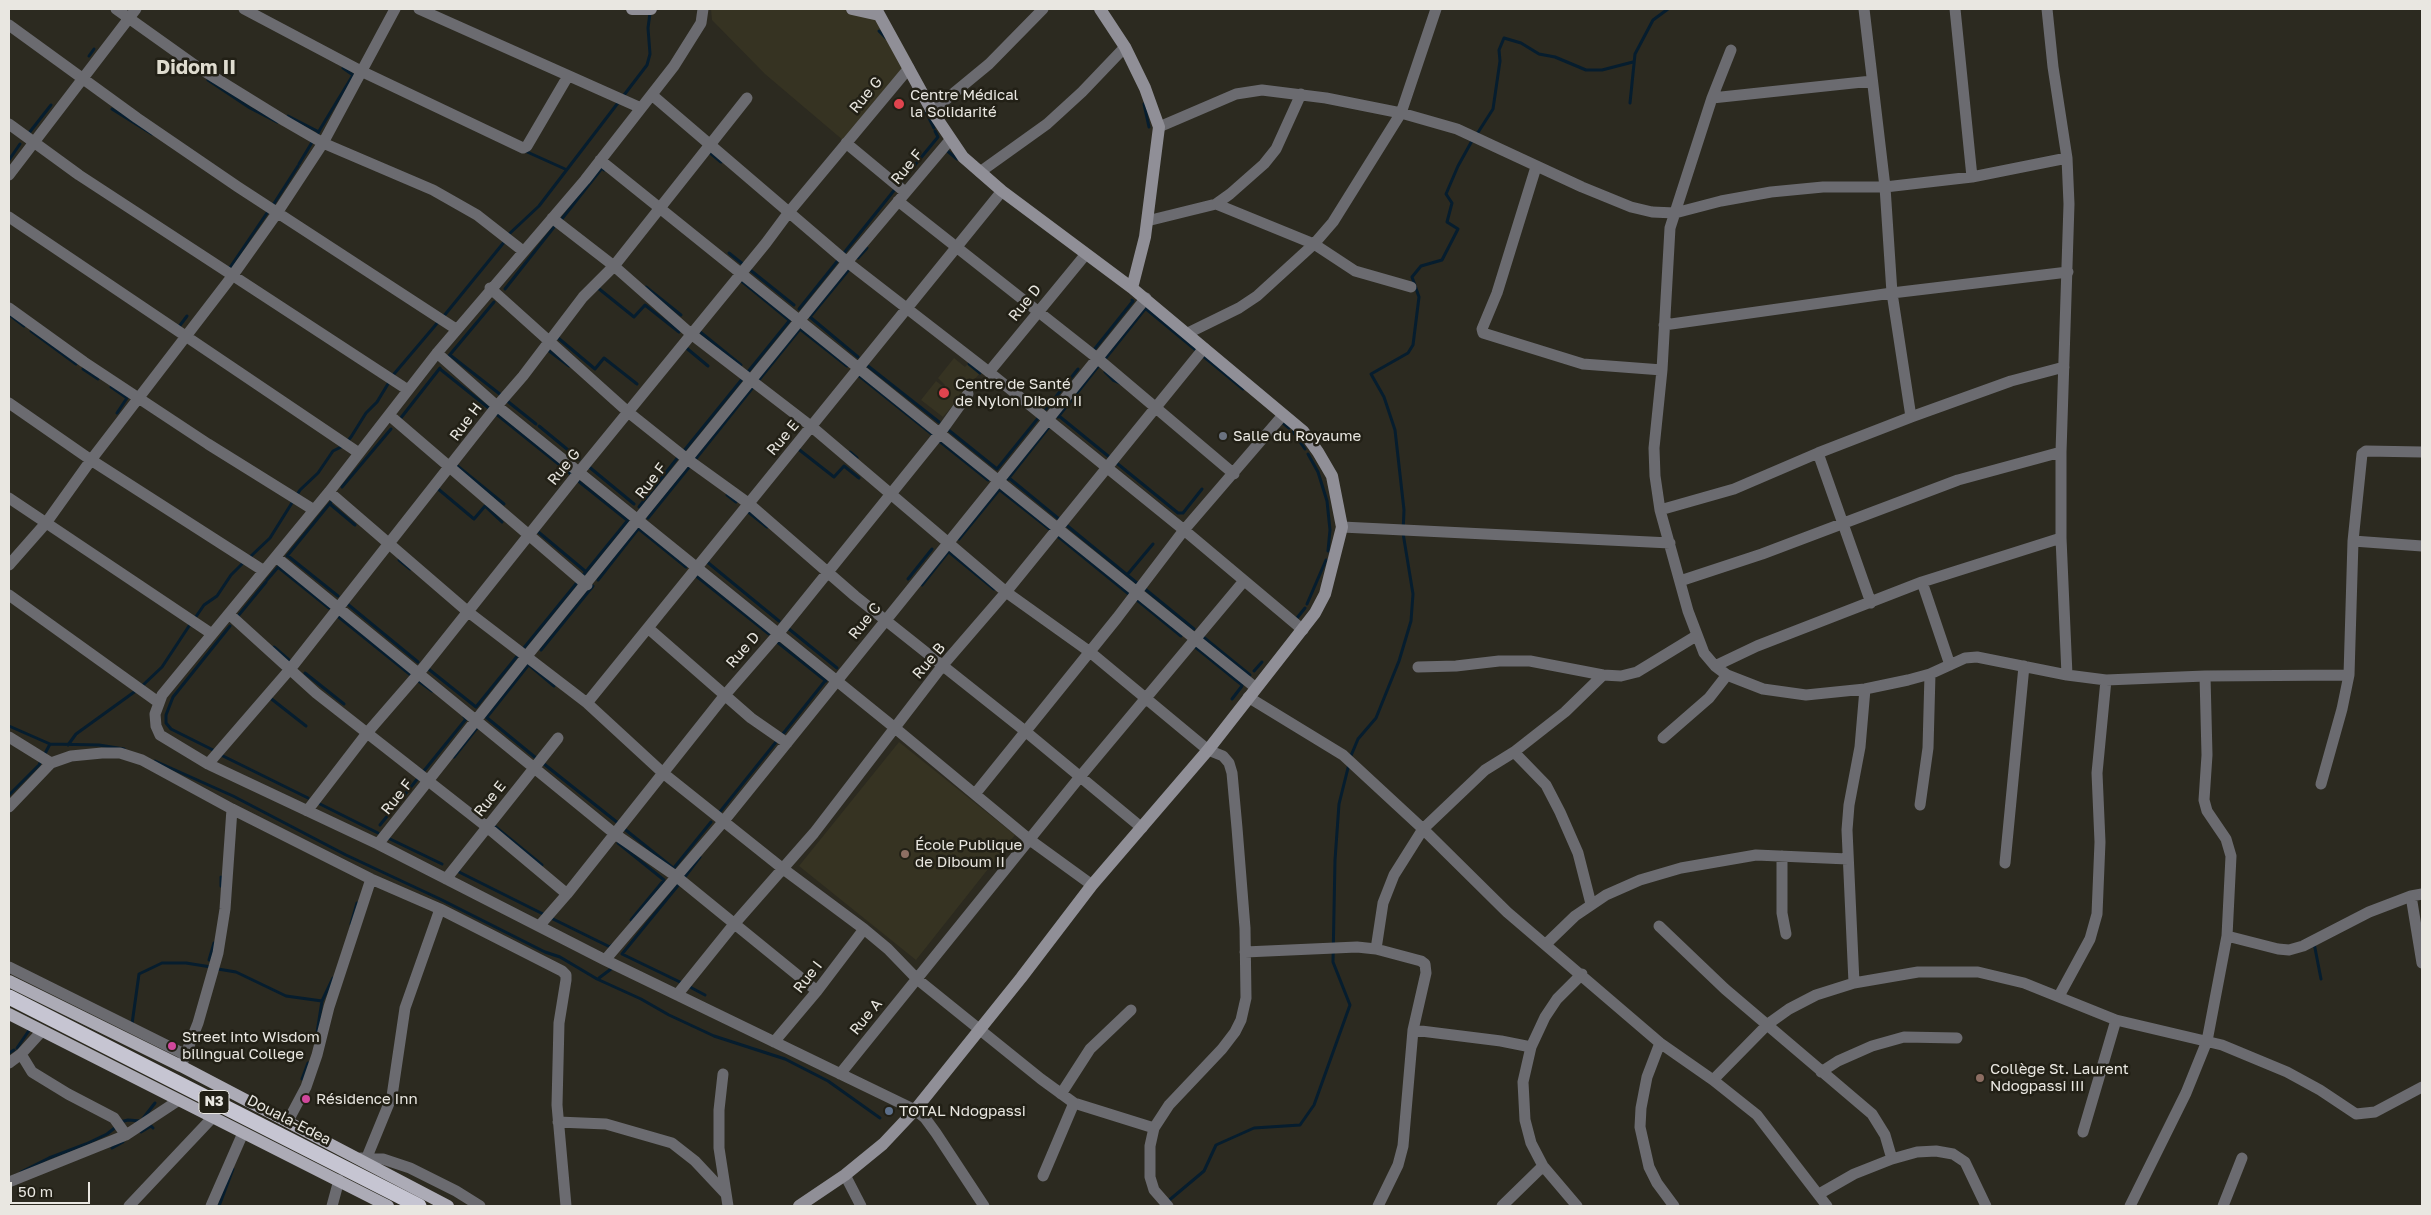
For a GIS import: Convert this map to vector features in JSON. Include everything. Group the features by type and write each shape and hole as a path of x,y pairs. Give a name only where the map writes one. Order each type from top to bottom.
{"highway":[{"name":"Douala-Edea","path":"9,997 419,1206"}],"main road":[{"path":"634,9 652,9"},
{"path":"799,1206 845,1175 883,1144 915,1110 1092,885 1208,750 1252,692 1303,630 1315,612 1325,594 1342,527 1332,476 1303,431 1146,298 1002,191 963,157 932,111 877,12 852,9"},
{"path":"1100,9 1124,47 1145,88 1159,126 1142,253 1132,288"},
{"path":"9,981 184,1061 288,1121 362,1158 448,1206"},
{"path":"9,1014 41,1032 340,1180 388,1206"}],"street":[{"path":"116,9 236,92 323,143 433,190 477,215 523,251"},
{"path":"9,175 136,9"},
{"path":"244,9 363,72 525,148 568,76"},
{"path":"9,565 46,523 91,460 233,275 277,213 323,143 396,9"},
{"path":"419,9 641,108"},
{"path":"702,9 701,23 652,95 552,218 436,352 314,510 158,702 156,726 160,736 208,764 378,844 540,925 605,960 915,1110 925,1118 936,1133 984,1206"},
{"path":"932,111 989,64 1043,9"},
{"path":"1188,333 1239,308 1257,296 1314,244 1332,222 1401,113 1436,9"},
{"path":"1864,9 1885,187 1892,293 1911,417"},
{"path":"1956,9 1972,177"},
{"path":"2047,9 2053,67 2067,158 2069,204 2061,452 2061,538 2067,675"},
{"path":"9,25 137,118 277,213 456,329"},
{"path":"980,172 1047,124 1082,92 1124,47"},
{"path":"1731,50 1712,98 1675,213 1668,242 1662,370 1654,448 1655,476 1660,510 1696,636 1715,666 1727,675 1763,689 1786,694 1806,695 1865,689 1930,674 1965,658 1978,656 2067,675 2106,680 2205,676 2349,675"},
{"name":"Rue G","path":"307,811 367,733 419,674 467,610 742,273 789,212 909,68"},
{"path":"1712,98 1872,81"},
{"path":"1159,126 1236,94 1262,90 1300,94 1401,113 1457,129 1536,167 1631,207 1652,212 1675,213 1771,192 1823,187 1885,187 1972,177 2067,158"},
{"path":"1147,221 1216,204 1258,169 1276,149 1300,94"},
{"path":"652,95 847,262 989,372 1184,530 1243,582 1303,630"},
{"name":"Rue H","path":"208,764 290,668 584,297 614,266 747,98"},
{"path":"9,124 33,144 408,390"},
{"name":"Rue F","path":"378,844 526,657 639,521 751,380 950,140"},
{"path":"846,143 956,248 1097,358 1234,474"},
{"path":"600,160 801,320 1194,640 1252,692 1343,755 1423,829 1507,912 1582,974 1660,1043 1713,1080 1757,1115 1827,1206"},
{"path":"1536,167 1497,293 1482,329 1483,333 1584,364 1662,370"},
{"name":"Rue E","path":"587,704 1002,191"},
{"path":"1216,204 1314,244 1355,271 1411,287"},
{"path":"9,217 359,453"},
{"path":"552,218 614,266 691,334 812,428 1006,592 1090,652 1208,750 1223,756 1229,763 1232,773 1246,952 1246,998 1242,1020 1222,1049 1169,1105 1154,1128 1150,1146 1150,1177 1154,1190 1166,1205"},
{"name":"Rue D","path":"989,372 1086,254"},
{"path":"1664,325 1892,293 2068,272"},
{"path":"490,288 628,412 748,504 885,620 1025,730 1079,778 1142,828"},
{"name":"Rue C","path":"605,960 724,822 996,480 1048,420 1146,298"},
{"path":"9,308 84,362 208,444 314,510"},
{"name":"Rue B","path":"677,995 735,923 836,806 943,665 1006,592 1056,528 1204,348"},
{"path":"436,352 497,406 837,680 1030,840 1092,885"},
{"path":"1660,510 1741,486 1818,452 2011,381 2064,367"},
{"name":"Rue D","path":"540,925 567,894 725,695 828,572 889,493 940,433 968,394"},
{"path":"9,403 91,460 264,571"},
{"path":"389,415 587,585"},
{"path":"975,794 1136,594 1184,530 1283,415"},
{"path":"1818,452 1871,603"},
{"path":"1680,581 1762,554 1958,480 2061,452"},
{"path":"2321,784 2349,675 2353,541 2362,454 2366,452 2422,452"},
{"path":"328,492 467,610 587,704 663,773 782,868 864,929 888,949 916,979 1061,1094 1074,1103 1154,1128"},
{"path":"9,498 212,634"},
{"path":"1342,527 1670,543"},
{"path":"1715,666 1757,646 1922,582 2061,538"},
{"path":"2353,541 2422,546"},
{"path":"276,556 615,834 678,877 817,991"},
{"name":"Rue A","path":"840,1074 1079,778 1243,582"},
{"path":"1922,582 1950,665"},
{"path":"9,595 158,702"},
{"path":"229,614 316,693 487,827 567,894"},
{"path":"648,628 751,718 787,743"},
{"path":"1418,667 1456,666 1499,660 1530,661 1603,675 1621,676 1637,672 1696,636"},
{"path":"2005,863 2024,666"},
{"path":"1920,805 1928,748 1930,674"},
{"path":"1376,949 1383,903 1394,875 1423,829 1485,770 1514,752 1565,712 1603,675"},
{"path":"1662,738 1709,698 1727,675"},
{"path":"2130,1206 2186,1093 2207,1041 2226,936 2231,856 2226,839 2207,810 2204,800 2207,747 2205,676"},
{"path":"2059,996 2090,939 2097,914 2100,842 2097,772 2106,680"},
{"path":"1854,983 1848,859 1848,804 1860,747 1865,689"},
{"path":"9,737 51,762"},
{"name":"Rue E","path":"446,879 558,738"},
{"path":"1514,752 1546,786 1560,812 1578,853 1591,904"},
{"path":"9,807 13,794 51,762 79,755 120,754 142,760 232,809 371,879 440,909 566,975 559,1023 558,1122 566,1206"},
{"path":"9,967 184,1061 212,979 218,953 225,909 232,809"},
{"path":"1546,944 1591,904 1640,880 1681,868 1756,855 1848,859"},
{"path":"1782,856 1782,913 1786,934"},
{"path":"288,1121 306,1087 329,1007 371,879"},
{"path":"2226,936 2289,950 2303,946 2369,912 2417,895 2422,963"},
{"path":"440,909 405,1008 392,1096 362,1158 410,1168 456,1191 480,1206"},
{"path":"1659,926 1725,989 1872,1114 1885,1136 1892,1159"},
{"name":"Rue I","path":"774,1042 817,991 864,929"},
{"path":"1246,952 1316,947 1376,949 1421,961 1425,964 1426,973 1413,1030 1403,1146 1398,1165 1378,1206"},
{"path":"1713,1080 1768,1024 1789,1009 1816,995 1854,983 1918,972 1978,972 2024,983 2116,1020 2207,1041 2246,1054 2287,1072 2320,1090 2356,1114 2375,1112 2422,1087"},
{"path":"1577,1206 1543,1166 1531,1143 1525,1120 1523,1082 1531,1047 1557,999 1582,974"},
{"path":"1061,1094 1090,1049 1131,1010"},
{"path":"2083,1132 2116,1020"},
{"path":"1413,1030 1501,1041 1531,1047"},
{"path":"9,1063 21,1054 41,1032"},
{"path":"1821,1072 1838,1061 1872,1046 1896,1039 1930,1036 1957,1038"},
{"path":"1660,1043 1647,1077 1641,1108 1640,1128 1649,1167 1657,1183 1674,1206"},
{"path":"21,1054 32,1072 68,1094 114,1118 126,1135"},
{"path":"722,1074 719,1110 720,1148 728,1206"},
{"path":"9,1182 126,1135 179,1100"},
{"path":"1043,1176 1074,1103"},
{"path":"129,1206 213,1118"},
{"path":"558,1122 606,1124 672,1143 695,1160 725,1193"},
{"path":"211,1206 243,1133"},
{"path":"1819,1194 1854,1174 1892,1159 1917,1152 1936,1150 1953,1154 1965,1162 1986,1206"},
{"path":"2223,1206 2242,1158"},
{"path":"1502,1206 1543,1166"},
{"path":"845,1175 861,1206"},
{"path":"332,1206 340,1180"}],"shaded area":[{"path":"711,9 864,9 884,12 912,61 844,141 765,74 712,20"},
{"name":"Centre de Santé de Nylon Dibom II","path":"954,358 965,367 969,363 980,373 943,417 921,400 936,381 944,387 945,385 938,378"},
{"name":"École Publique de Diboum II","path":"899,742 1015,835 916,960 799,866"}],"waterway":[{"path":"1630,103 1635,54 1653,20 1668,9"},
{"path":"508,235 539,206 647,65 650,54 648,28 650,13"},
{"path":"879,31 886,38"},
{"path":"1477,134 1493,109 1500,61 1499,50 1504,38 1521,43 1539,54 1555,57 1586,70 1602,70 1633,62"},
{"path":"89,56 94,49"},
{"path":"316,136 353,75 343,68"},
{"path":"208,80 250,108 277,122"},
{"path":"1144,104 1149,127"},
{"path":"29,133 51,105"},
{"path":"112,109 152,134"},
{"path":"926,112 934,128"},
{"path":"288,116 319,132"},
{"path":"900,183 938,137 935,131"},
{"path":"299,164 314,139"},
{"path":"1350,758 1358,739 1376,718 1399,661 1411,621 1413,594 1403,533 1404,510 1395,430 1384,397 1371,374 1408,353 1413,345 1419,297 1412,277 1421,266 1442,260 1458,229 1447,222 1452,203 1446,194 1458,166 1473,139"},
{"path":"9,160 20,144"},
{"path":"945,149 957,159"},
{"path":"525,151 565,169"},
{"path":"709,152 721,162"},
{"path":"273,205 298,166"},
{"path":"561,220 602,168 604,170"},
{"path":"799,309 896,188"},
{"path":"229,269 269,210"},
{"path":"505,289 554,227"},
{"path":"443,317 505,241"},
{"path":"858,258 867,248"},
{"path":"729,253 794,305"},
{"path":"851,267 810,317 858,357"},
{"path":"739,279 789,320"},
{"path":"646,287 681,315"},
{"path":"598,288 634,317 645,305 679,332"},
{"path":"1093,351 1132,300"},
{"path":"448,357 494,302"},
{"path":"1145,308 1243,389"},
{"path":"1105,359 1145,309"},
{"path":"11,316 24,326"},
{"path":"178,328 187,316"},
{"path":"683,452 790,320"},
{"path":"250,557 270,538 300,490 318,473 333,451 343,446 351,437 366,413 377,402 394,374 439,321"},
{"path":"758,381 800,329 847,366"},
{"path":"31,331 76,364"},
{"path":"699,331 741,365"},
{"path":"557,337 595,369 604,358 637,384"},
{"path":"684,346 708,366"},
{"path":"548,350 569,366"},
{"path":"450,355 501,395"},
{"path":"969,364 980,373"},
{"path":"1058,417 1100,364"},
{"path":"868,366 939,422"},
{"path":"400,419 440,368"},
{"path":"83,369 98,379"},
{"path":"440,369 490,409"},
{"path":"1046,409 1078,369"},
{"path":"1105,372 1113,380 1120,383"},
{"path":"858,375 933,435"},
{"path":"694,461 754,386"},
{"path":"111,387 127,398 117,413"},
{"path":"506,400 536,424"},
{"path":"495,413 571,474"},
{"path":"1059,416 1178,513 1183,513 1202,489"},
{"path":"997,469 1039,417"},
{"path":"1282,422 1289,428"},
{"path":"539,426 579,459"},
{"path":"1008,479 1049,427"},
{"path":"946,428 997,469"},
{"path":"342,487 391,429"},
{"path":"1293,432 1305,449"},
{"path":"938,440 988,480"},
{"path":"797,448 834,477 844,466 859,478"},
{"path":"850,452 857,458"},
{"path":"1308,454 1318,472 1327,501 1330,530 1328,551"},
{"path":"639,507 679,456"},
{"path":"455,464 504,504"},
{"path":"588,466 634,504"},
{"path":"648,518 690,466"},
{"path":"1009,478 1137,583"},
{"path":"577,480 627,520"},
{"path":"437,488 474,519 485,506 502,522"},
{"path":"959,539 999,490"},
{"path":"1000,490 1052,531"},
{"path":"727,495 736,502"},
{"path":"287,556 331,502"},
{"path":"330,504 355,525"},
{"path":"747,511 767,527"},
{"path":"523,649 628,520"},
{"path":"598,580 638,529"},
{"path":"639,529 686,567"},
{"path":"536,530 585,571"},
{"path":"1055,534 1130,595"},
{"path":"1127,575 1153,544"},
{"path":"908,579 932,549"},
{"path":"922,585 949,551"},
{"path":"949,552 994,589"},
{"path":"288,556 338,596"},
{"path":"399,560 410,569"},
{"path":"1307,604 1326,560"},
{"path":"195,618 204,605 217,596 231,575 245,561"},
{"path":"706,561 779,621"},
{"path":"267,580 279,566"},
{"path":"278,567 329,608"},
{"path":"695,575 769,634"},
{"path":"238,616 266,582"},
{"path":"541,650 593,586"},
{"path":"1145,589 1194,629"},
{"path":"1137,600 1181,636"},
{"path":"345,602 418,662"},
{"path":"1297,618 1305,608"},
{"path":"335,614 412,676"},
{"path":"142,686 162,667 191,623"},
{"path":"213,750 171,729 166,723 166,715 173,697 230,626"},
{"path":"789,629 837,668"},
{"path":"1202,636 1250,675"},
{"path":"776,641 826,681"},
{"path":"1194,646 1242,685"},
{"path":"274,647 289,660"},
{"path":"476,707 519,654"},
{"path":"1254,671 1262,662"},
{"path":"487,717 530,663"},
{"path":"529,665 554,686"},
{"path":"426,667 476,707"},
{"path":"305,673 344,704"},
{"path":"417,680 432,691"},
{"path":"782,735 825,681"},
{"path":"1232,699 1242,686"},
{"path":"68,745 76,734 137,690"},
{"path":"269,697 306,726"},
{"path":"423,772 466,719 464,717"},
{"path":"486,717 536,758"},
{"path":"9,726 50,744 99,745 124,749"},
{"path":"454,757 477,728"},
{"path":"719,813 776,742"},
{"path":"9,795 39,765 50,744"},
{"path":"221,755 308,798"},
{"path":"155,761 233,796 346,855 440,899 545,952 560,957 597,979 641,999 669,1015 714,1036 785,1059 828,1081 880,1118"},
{"path":"544,764 618,823"},
{"path":"1167,1202 1204,1171 1216,1145 1254,1128 1300,1125 1314,1105 1350,1005 1333,962 1335,860 1339,804 1349,764"},
{"path":"380,825 419,777"},
{"path":"318,803 378,833"},
{"path":"673,869 711,822"},
{"path":"492,824 542,865"},
{"path":"622,827 672,867"},
{"path":"388,838 442,864"},
{"path":"618,843 664,880 631,920"},
{"path":"684,878 700,857"},
{"path":"457,871 545,915"},
{"path":"221,877 221,886"},
{"path":"680,883 622,954 682,983"},
{"path":"351,924 357,903"},
{"path":"551,918 610,947 612,945"},
{"path":"209,960 214,943"},
{"path":"2314,943 2321,979"},
{"path":"132,1024 139,974 162,963 186,963 211,967"},
{"path":"218,969 236,972 286,996 322,1001"},
{"path":"599,978 611,969"},
{"path":"317,1033 322,1001 333,978"},
{"path":"688,986 705,995"},
{"path":"17,1048 30,1029"},
{"path":"9,1053 14,1050"},
{"path":"302,1079 308,1063"},
{"path":"120,1122 128,1120 141,1121 155,1103"},
{"path":"141,1132 151,1126 153,1128"},
{"path":"21,1172 49,1158 86,1144 107,1134 116,1127"},
{"path":"112,1148 123,1142"},
{"path":"219,1206 233,1169"}],"place":[{"name":"Centre Médical la Solidarité","path":"899,104"},
{"name":"Centre de Santé de Nylon Dibom II","path":"944,393"},
{"name":"Salle du Royaume","path":"1223,436"},
{"name":"École Publique de Diboum II","path":"905,854"},
{"name":"Street into Wisdom bilingual College","path":"172,1046"},
{"name":"Collège St. Laurent Ndogpassi III","path":"1980,1078"},
{"name":"Résidence Inn","path":"306,1099"},
{"name":"TOTAL Ndogpassi","path":"889,1111"}],"district":[{"name":"Didom II","path":"196,68"}]}
